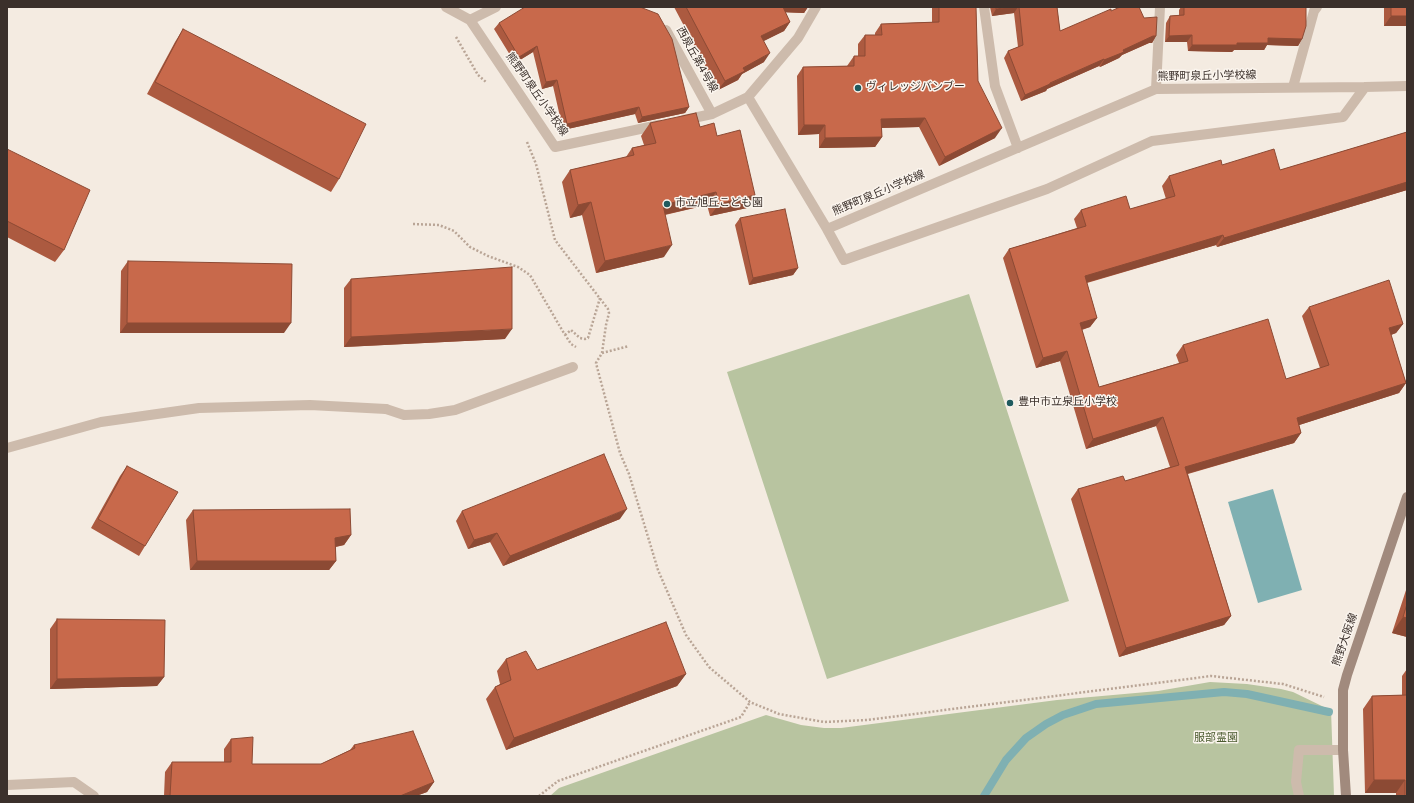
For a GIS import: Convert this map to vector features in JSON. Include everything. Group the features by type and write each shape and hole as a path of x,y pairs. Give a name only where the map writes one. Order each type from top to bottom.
{"main road":[{"name":"熊野大阪線","path":"1346,796 1343,750 1343,690 1407,497"}],"street":[{"name":"熊野町泉丘小学校線","path":"446,7 470,20 555,147 712,114 748,97 827,230 1156,89 1407,86"},
{"path":"470,20 496,7"},
{"path":"748,97 798,38 816,7"},
{"path":"984,7 995,86 1018,148"},
{"path":"1156,89 1160,7"},
{"path":"1293,87 1314,11 1318,7"},
{"name":"西泉丘第4号線","path":"662,22 712,114"},
{"path":"827,230 844,260 1047,189 1152,141 1343,117 1365,87"},
{"path":"7,448 101,422 199,408 310,405 386,409 404,414 429,414 455,410 573,367"},
{"path":"1299,796 1296,782 1299,750 1343,750"},
{"path":"7,785 74,782 94,796"}],"path":[{"path":"459,14 453,32 478,74 488,83"},
{"path":"524,136 536,164 555,240 608,309 609,313 602,353 596,363"},
{"path":"413,224 439,225 454,231 470,247 488,256 518,267 530,275 571,344 582,351"},
{"path":"565,335 571,330 580,338 588,338 600,298"},
{"path":"602,353 629,346"},
{"path":"592,359 596,363 620,453 629,474 658,570 686,635 709,667 750,702 779,714 824,722 867,720 1211,676 1283,684 1325,697 1342,700"},
{"path":"539,796 558,781 741,717 750,702"}],"green space":[{"path":"969,294 1069,601 827,679 727,372"},
{"name":"服部霊園","path":"1210,682 1247,684 1281,689 1293,692 1331,709 1334,796 550,796 559,788 766,715 801,725 824,728 841,728 1057,700 1158,691"}],"water":[{"path":"1273,489 1302,590 1258,603 1228,502"}],"building":[{"path":"525,7 640,7 658,14 672,39 689,107 642,117 639,107 567,124 557,80 546,82 537,46 519,57 499,23"},
{"path":"686,7 783,7 790,22 761,36 770,53 743,68 745,71 725,81"},
{"path":"939,7 976,7 978,81 1002,128 945,157 925,118 881,119 882,137 825,138 825,125 804,125 803,67 854,66 854,56 865,56 865,35 882,35 881,24 939,22"},
{"path":"996,7 1012,7 996,9"},
{"path":"1019,7 1057,7 1060,31 1111,9 1111,11 1120,7 1139,7 1144,18 1157,17 1156,36 1123,50 1124,52 1104,59 1025,95 1008,51 1023,45"},
{"path":"1184,7 1306,7 1306,26 1302,39 1268,38 1268,43 1192,45 1192,35 1169,36 1170,16 1184,15"},
{"path":"1391,7 1407,7 1407,16 1391,16"},
{"path":"183,29 366,124 339,179 155,82"},
{"path":"696,113 700,127 714,123 717,136 740,130 755,195 719,204 716,192 663,205 672,245 605,261 591,202 578,205 570,170 634,155 632,148 656,143 650,123"},
{"path":"1407,132 1407,182 1224,238 1223,235 1085,276 1097,318 1080,323 1099,387 1188,361 1183,345 1268,319 1286,379 1329,365 1309,307 1389,280 1403,324 1389,328 1406,383 1297,418 1301,433 1185,467 1231,616 1126,648 1078,489 1123,476 1125,481 1179,465 1163,417 1093,439 1067,351 1043,358 1009,249 1086,226 1081,210 1126,196 1130,209 1175,196 1169,176 1221,160 1222,165 1274,149 1280,170"},
{"path":"7,149 90,190 64,250 7,221"},
{"path":"785,209 798,268 753,278 740,218"},
{"path":"128,261 292,264 291,323 127,323"},
{"path":"512,267 512,329 351,337 351,279"},
{"path":"604,454 627,509 510,556 497,533 474,540 462,511"},
{"path":"127,466 178,492 145,546 98,519"},
{"path":"350,509 351,535 335,538 336,561 197,561 193,510"},
{"path":"1407,604 1407,618 1403,617"},
{"path":"57,619 165,620 164,677 57,679"},
{"path":"666,622 686,674 514,738 495,687 511,680 506,659 526,651 537,670"},
{"path":"1407,695 1407,796 1405,796 1405,780 1374,780 1372,696"},
{"path":"413,731 434,782 400,796 170,796 172,762 231,762 231,739 253,737 252,764 321,764 355,748 354,745"}],"waterway":[{"path":"984,796 1006,760 1026,738 1046,724 1063,715 1096,704 1224,692 1247,694 1329,712"}],"place":[{"name":"ヴィレッジバンブー","path":"858,88"},
{"name":"市立旭丘こども園","path":"667,204"},
{"name":"豊中市立泉丘小学校","path":"1010,403"}]}
